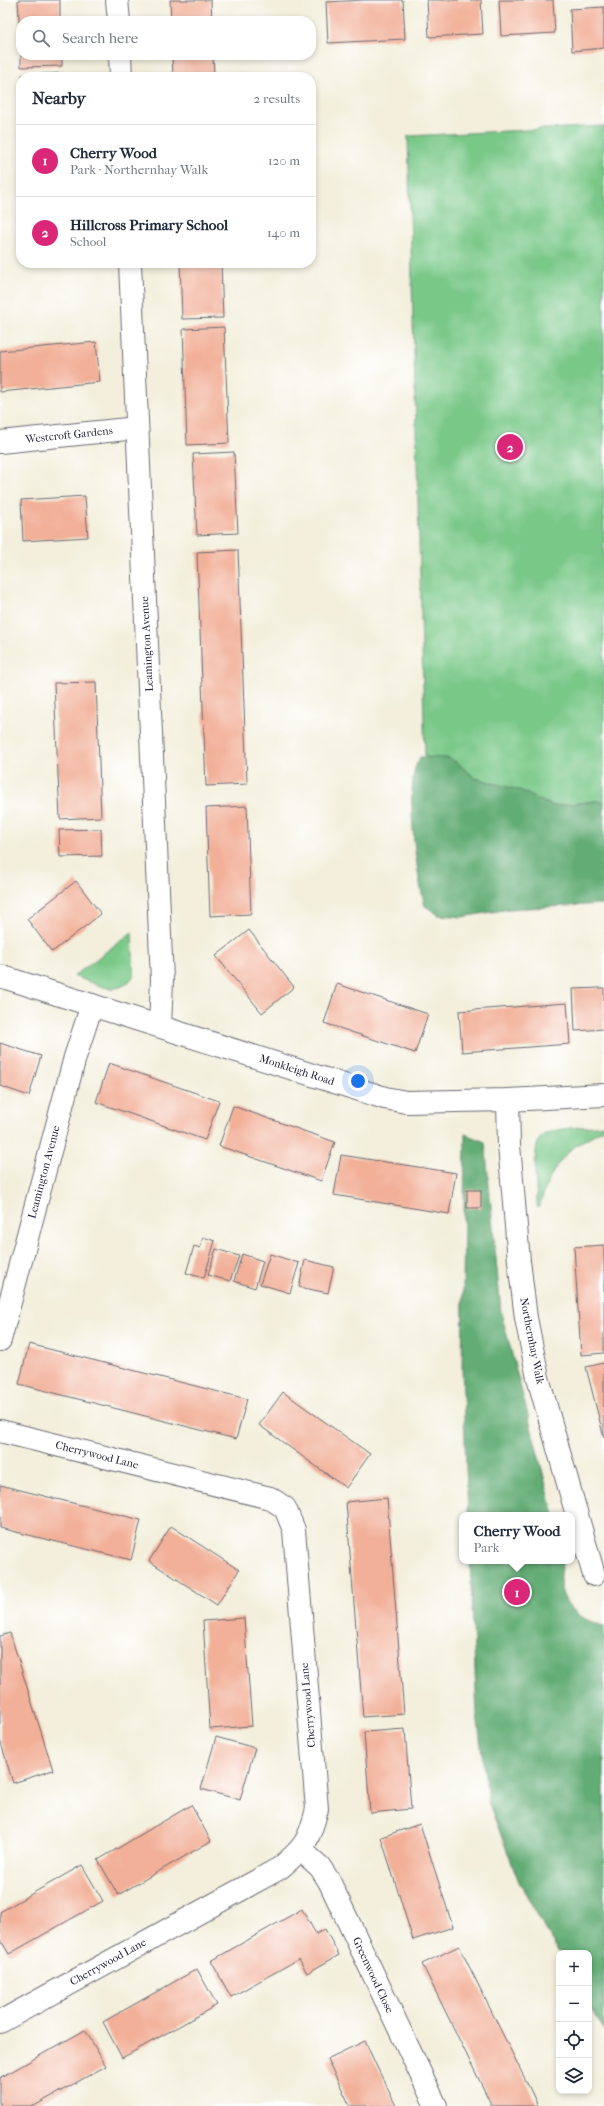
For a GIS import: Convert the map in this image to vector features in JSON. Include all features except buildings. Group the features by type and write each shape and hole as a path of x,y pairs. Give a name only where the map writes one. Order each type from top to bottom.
{"street":[{"path":"118,0 118,16"},
{"path":"120,60 121,72"},
{"name":"Leamington Avenue","path":"130,268 162,980 160,1026"},
{"name":"Westcroft Gardens","path":"0,442 137,428"},
{"name":"Monkleigh Road","path":"0,976 385,1098 406,1102 508,1100 604,1095"},
{"name":"Leamington Avenue","path":"0,1340 75,1057 92,1005"},
{"name":"Northernhay Walk","path":"508,1100 509,1145 518,1253 526,1318 538,1378 594,1575"},
{"name":"Cherrywood Lane","path":"0,1431 270,1498 285,1508 294,1530 317,1809 312,1831 301,1850 280,1868 0,2022"},
{"name":"Greenwood Close","path":"301,1850 320,1867 329,1881 436,2106"}],"green space":[{"path":"604,126 604,802 596,801 555,806 538,800 522,791 475,778 456,762 425,759 408,136"},
{"path":"420,757 447,758 456,762 475,778 522,791 538,800 554,806 596,801 604,802 604,904 510,909 462,917 439,915 425,906 416,857 412,817 413,782 415,768"},
{"path":"132,932 134,975 128,983 121,987 106,988 74,976"},
{"path":"604,1125 604,1129 579,1144 561,1160 549,1180 539,1207 537,1207 535,1160 538,1142 541,1137 561,1129"},
{"path":"465,1134 485,1142 501,1312 553,1512 468,1512 462,1369"},
{"path":"470,1564 562,1564 560,1573 561,1589 568,1604 580,1616 604,1626 604,2032 592,2010 592,1950 557,1950 519,1882 488,1801 477,1715"}],"place":[{"name":"Hillcross Primary School","path":"510,447"},
{"name":"Cherry Wood","path":"517,1592"}]}
